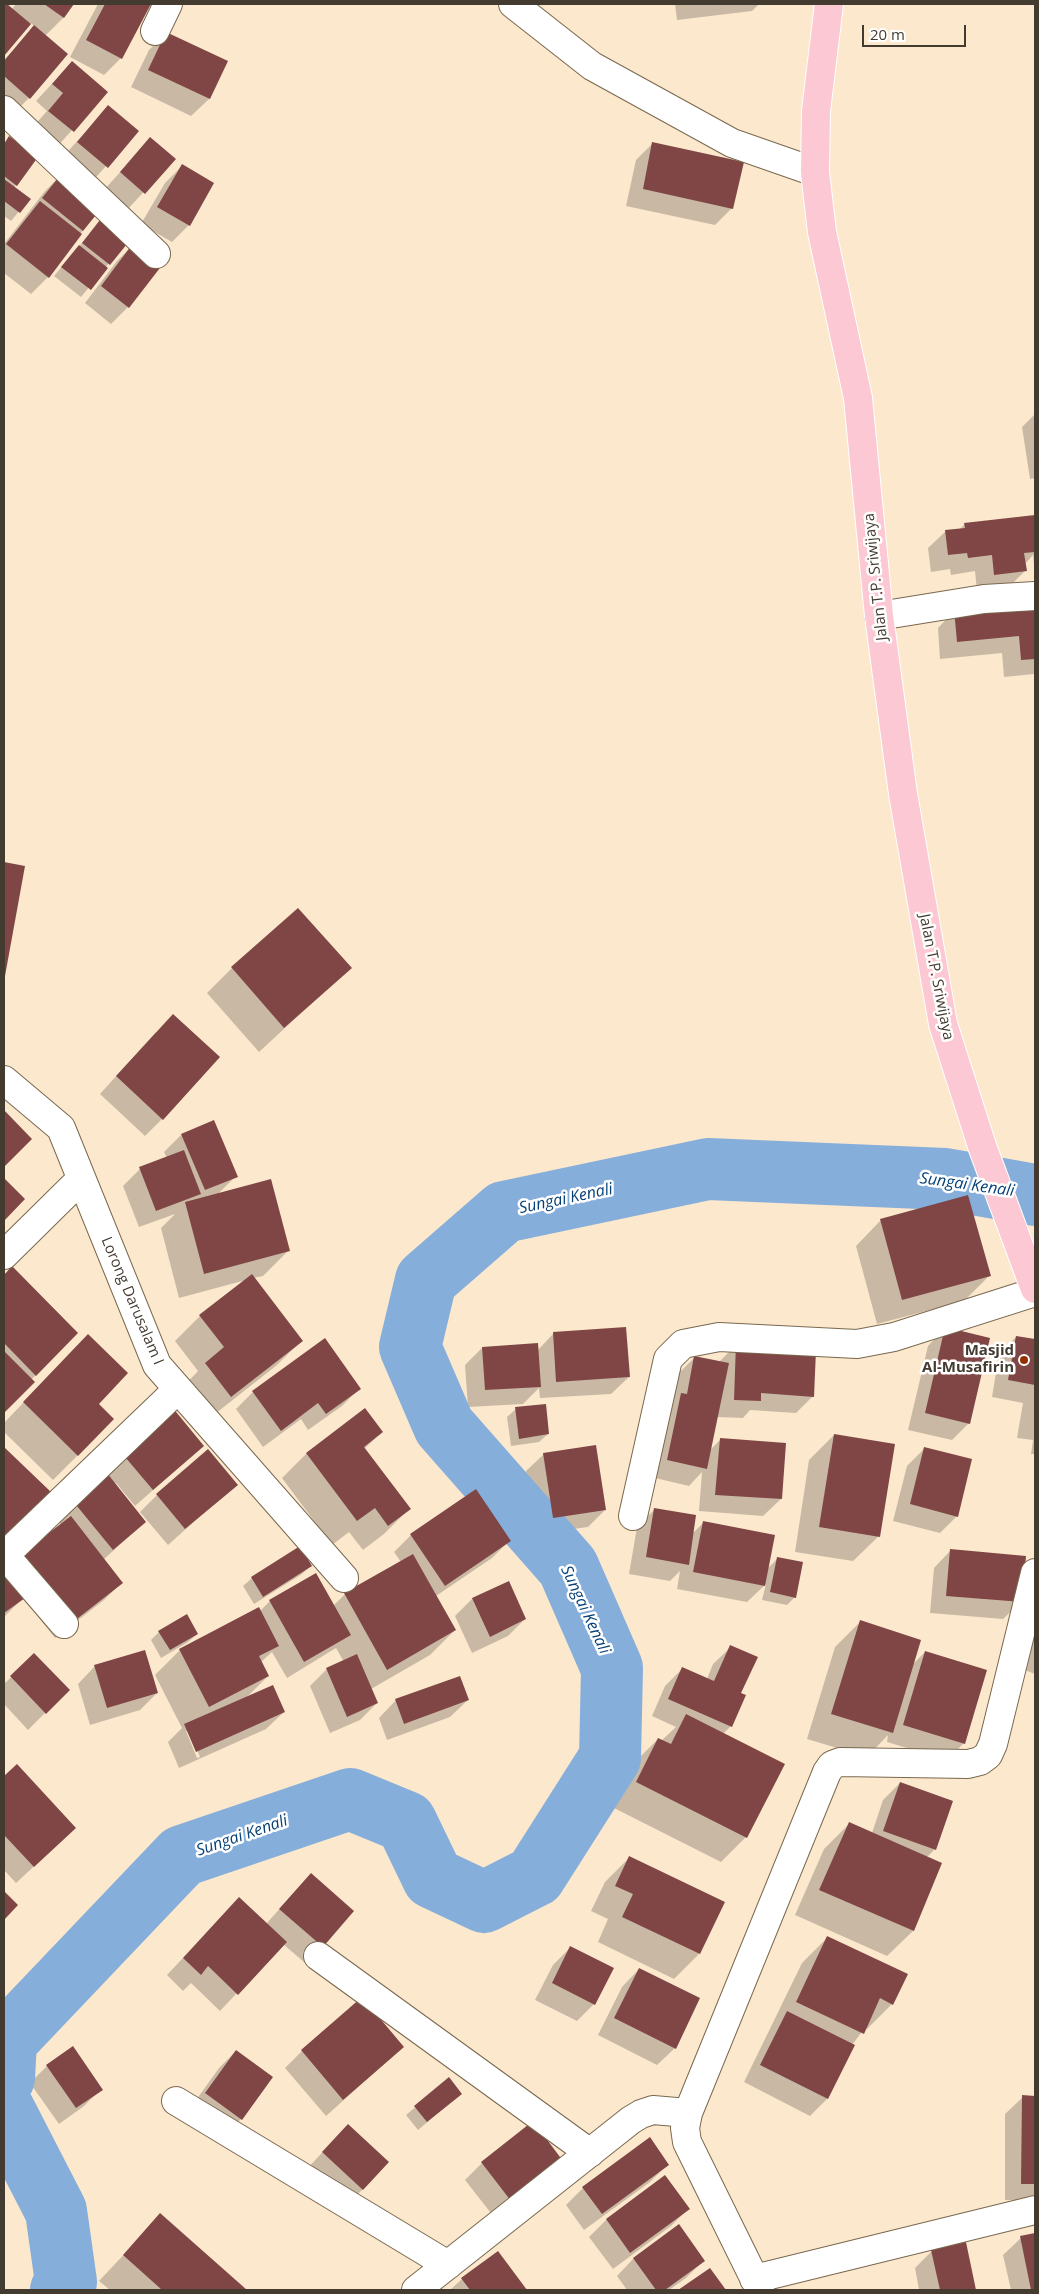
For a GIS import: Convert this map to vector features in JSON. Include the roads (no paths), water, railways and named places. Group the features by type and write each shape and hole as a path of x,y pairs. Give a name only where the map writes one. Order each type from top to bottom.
{"main road":[{"name":"Jalan T.P. Sriwijaya","path":"830,4 816,111 815,172 822,232 858,398 879,616 903,794 943,1024 982,1146 1033,1285"}],"street":[{"path":"155,31 168,4"},
{"path":"513,4 592,66 732,143 815,172"},
{"path":"4,110 156,254"},
{"path":"879,616 984,599 1035,596"},
{"name":"Lorong Darusalam I","path":"4,1080 61,1128 157,1365 344,1578"},
{"path":"4,1255 81,1179"},
{"path":"633,1516 668,1359 683,1344 719,1337 857,1344 894,1337 1033,1285"},
{"path":"64,1624 4,1555 178,1389"},
{"path":"1035,1573 993,1744 988,1755 980,1761 968,1764 840,1762 832,1765 827,1772 688,2113 685,2128 687,2142 757,2285 1035,2210"},
{"path":"318,1956 590,2153"},
{"path":"176,2101 448,2266"},
{"path":"416,2290 642,2114 653,2110 688,2113"}],"waterway":[{"name":"Sungai Kenali","path":"4,2078 6,2041 182,1856 350,1799 406,1822 433,1878 484,1902 535,1876 610,1758 612,1668 568,1567 444,1426 410,1347 426,1280 504,1212 708,1169 945,1179 1035,1195"},
{"name":"Sungai Kenali","path":"4,2110 56,2211 66,2282 61,2290"}],"place":[{"name":"Masjid Al-Musafirin","path":"1024,1360"}]}
